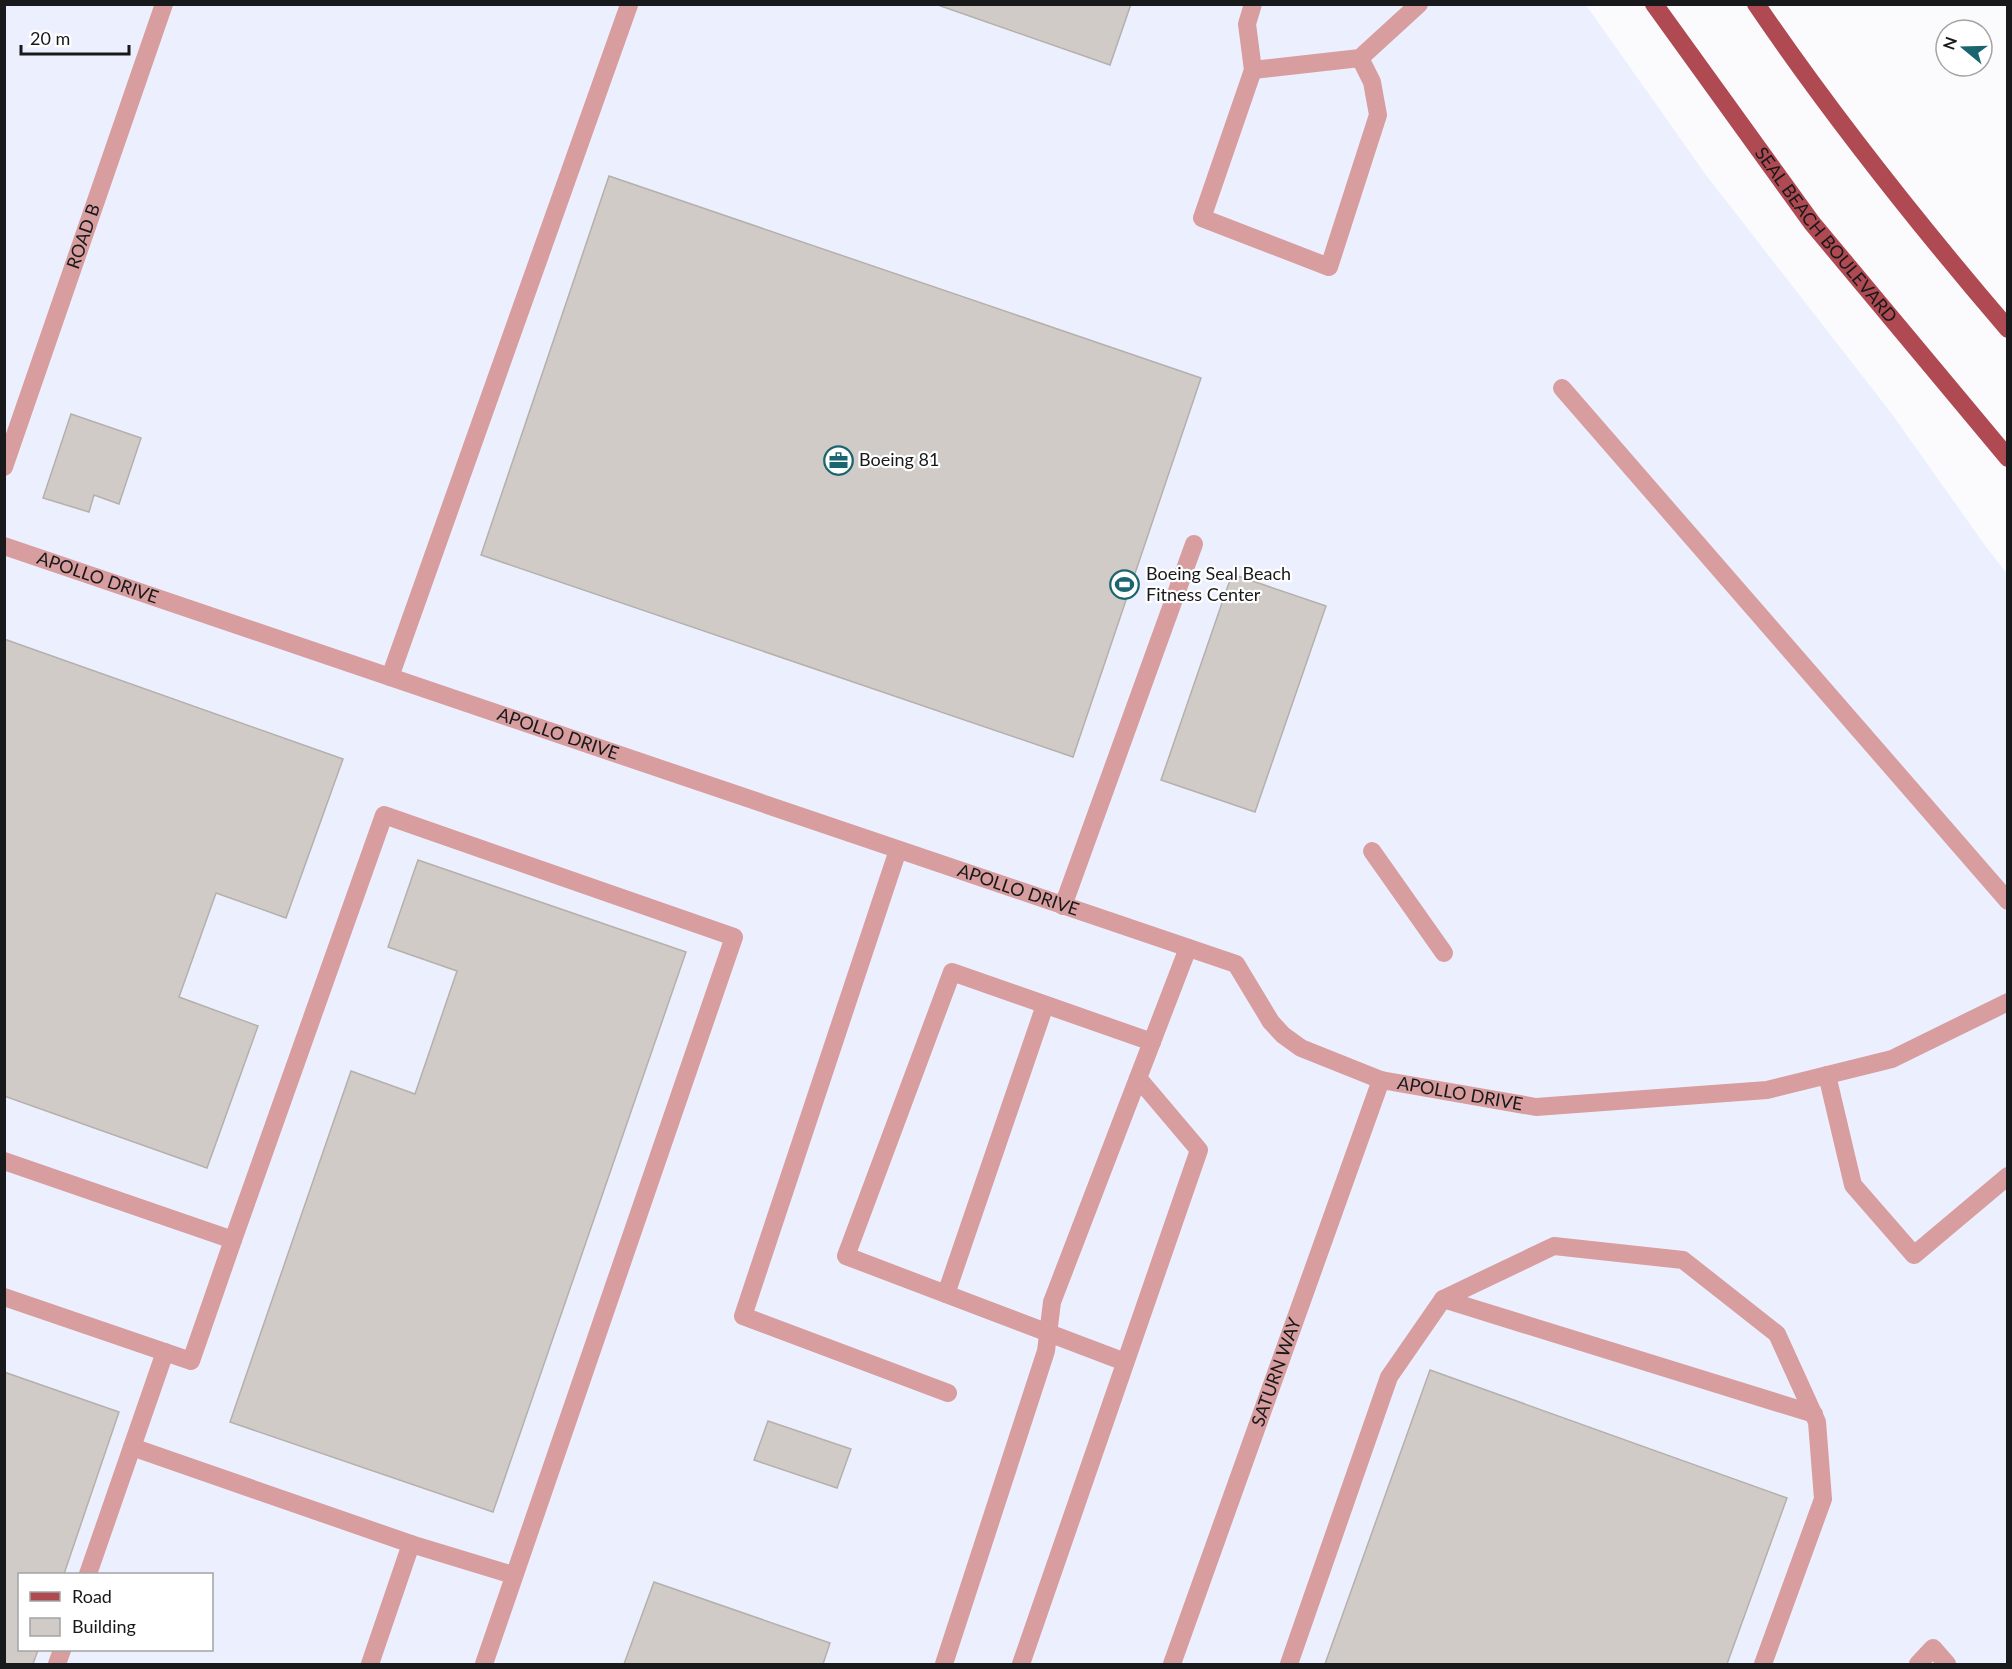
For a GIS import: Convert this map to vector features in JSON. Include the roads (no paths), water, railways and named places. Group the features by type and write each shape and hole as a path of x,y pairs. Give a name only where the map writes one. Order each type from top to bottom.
{"main road":[{"name":"SEAL BEACH BOULEVARD","path":"1654,4 1812,223 2007,458"},
{"path":"1756,4 1794,60 1878,170 2007,329"}],"lane":[{"name":"ROAD B","path":"4,467 164,4"},
{"path":"1253,4 1246,24 1253,69 1202,218 1329,267 1378,115 1372,82 1360,58"},
{"path":"1253,69 1360,58 1419,4"},
{"path":"390,677 630,5"},
{"path":"1562,388 1990,878 2007,901"},
{"path":"1063,906 1194,544"},
{"name":"APOLLO DRIVE","path":"4,546 1236,964 1271,1022 1283,1035 1301,1048 1381,1080 1536,1107 1767,1090 1892,1059 2007,1002"},
{"path":"4,1297 190,1361 384,815 734,937 513,1575 484,1665"},
{"path":"898,850 743,1316 948,1393"},
{"path":"1372,851 1444,953"},
{"path":"944,1665 1046,1351 1052,1302 1188,948"},
{"path":"1125,1362 846,1256 952,972 1152,1042"},
{"path":"946,1294 1045,1005"},
{"path":"1827,1075 1853,1185 1914,1255 2007,1176"},
{"path":"1021,1665 1199,1150 1138,1078"},
{"name":"SATURN WAY","path":"1172,1665 1381,1080"},
{"path":"4,1161 233,1240"},
{"path":"1289,1665 1389,1377 1443,1299 1554,1246 1683,1260 1777,1334 1817,1422 1823,1499 1763,1665"},
{"path":"1443,1299 1814,1414"},
{"path":"89,1573 165,1352"},
{"path":"132,1448 411,1544 513,1575"},
{"path":"370,1665 411,1544"},
{"path":"1918,1665 1933,1648 1947,1665"}],"place":[{"name":"Boeing 81","path":"838,460"},
{"name":"Boeing Seal Beach Fitness Center","path":"1125,584"}]}
